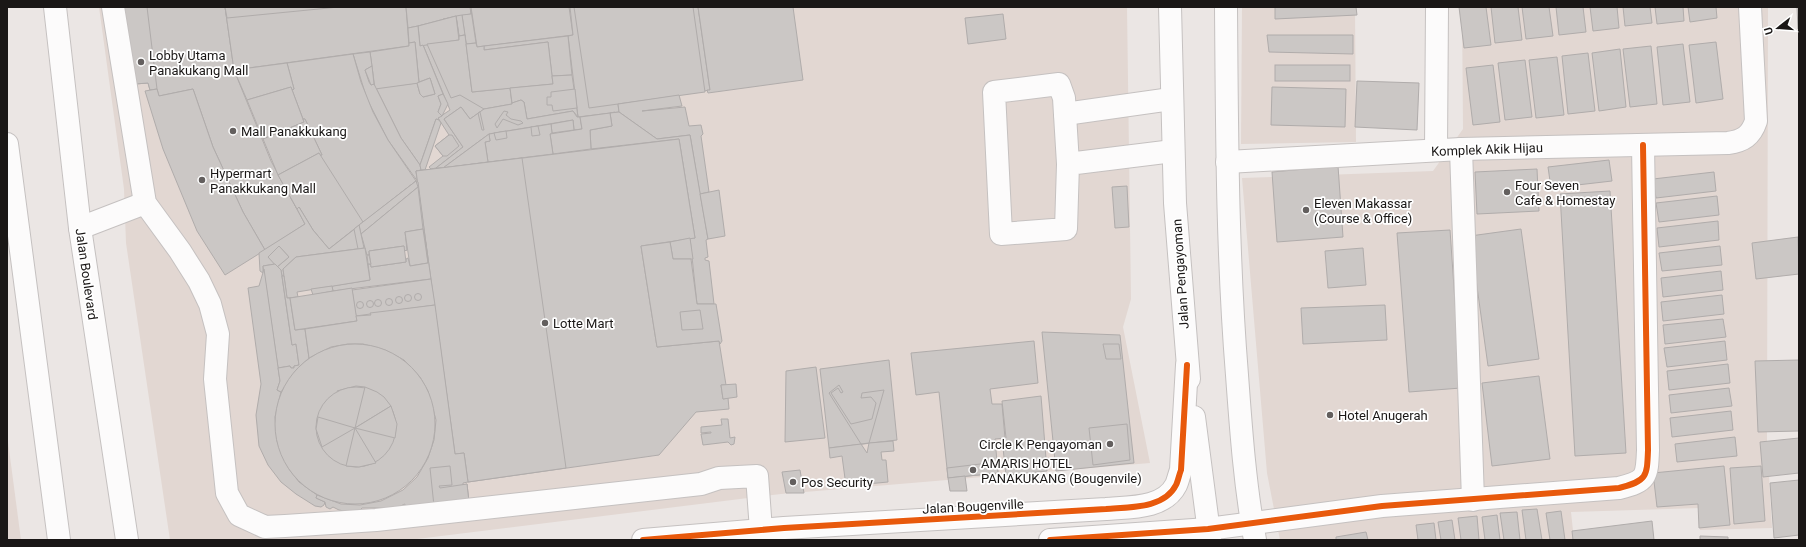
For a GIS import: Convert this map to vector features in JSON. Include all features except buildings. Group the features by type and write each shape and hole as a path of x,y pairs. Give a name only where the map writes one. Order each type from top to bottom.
{"street":[{"name":"Jalan Boulevard","path":"55,7 80,228 127,540"},
{"path":"113,7 145,203 180,251 199,281 210,304 218,334 215,379 227,493 239,515 265,527 376,520 701,484 719,478 757,476 760,530"},
{"name":"Jalan Pengayoman","path":"1170,7 1171,99 1175,203 1187,365 1209,535"},
{"path":"1226,7 1230,291 1240,421 1254,532"},
{"path":"1436,150 1437,7"},
{"name":"Komplek Akik Hijau","path":"1227,162 1460,149 1728,143 1747,137 1753,131 1756,121 1750,7"},
{"path":"1059,84 1064,98 1065,114 1068,164 1066,229 1001,234 994,92 1059,84"},
{"path":"1065,114 1171,99"},
{"path":"7,144 59,540"},
{"path":"1050,540 1209,535 1254,532 1382,506 1619,488 1643,479 1647,468 1648,450 1643,144"},
{"path":"1460,149 1473,500"},
{"path":"1068,164 1173,151"},
{"path":"80,228 145,203"},
{"name":"Jalan Bougenville","path":"656,539 760,530 1106,509 1154,503 1166,498 1176,486 1181,470 1187,365"}],"shaded area":[{"path":"99,7 1127,7 1131,299 1123,327 1150,463 781,494 409,540 170,540 126,243 124,189"},
{"path":"1242,7 1355,7 1356,142 1241,144"},
{"path":"1462,7 1768,7 1767,441 1772,528 1700,530 1700,508 1571,512 1574,540 1280,540 1267,473 1242,178 1433,171 1463,129"},
{"path":"7,434 21,540 7,540"}],"cycle path":[{"path":"1050,540 1208,529 1382,506 1619,488 1640,480 1646,472 1648,450 1643,145"},
{"path":"643,540 784,528 1125,508 1155,503 1170,493 1176,485 1181,470 1187,365"}],"place":[{"name":"Lobby Utama Panakukang Mall","path":"141,62"},
{"name":"Mall Panakkukang","path":"233,131"},
{"name":"Hypermart Panakkukang Mall","path":"202,180"},
{"name":"Four Seven Cafe & Homestay","path":"1507,192"},
{"name":"Eleven Makassar (Course & Office)","path":"1306,210"},
{"name":"Lotte Mart","path":"545,323"},
{"name":"Hotel Anugerah","path":"1330,415"},
{"name":"Circle K Pengayoman","path":"1110,444"},
{"name":"AMARIS HOTEL PANAKUKANG (Bougenvile)","path":"973,470"},
{"name":"Pos Security","path":"793,482"}]}
